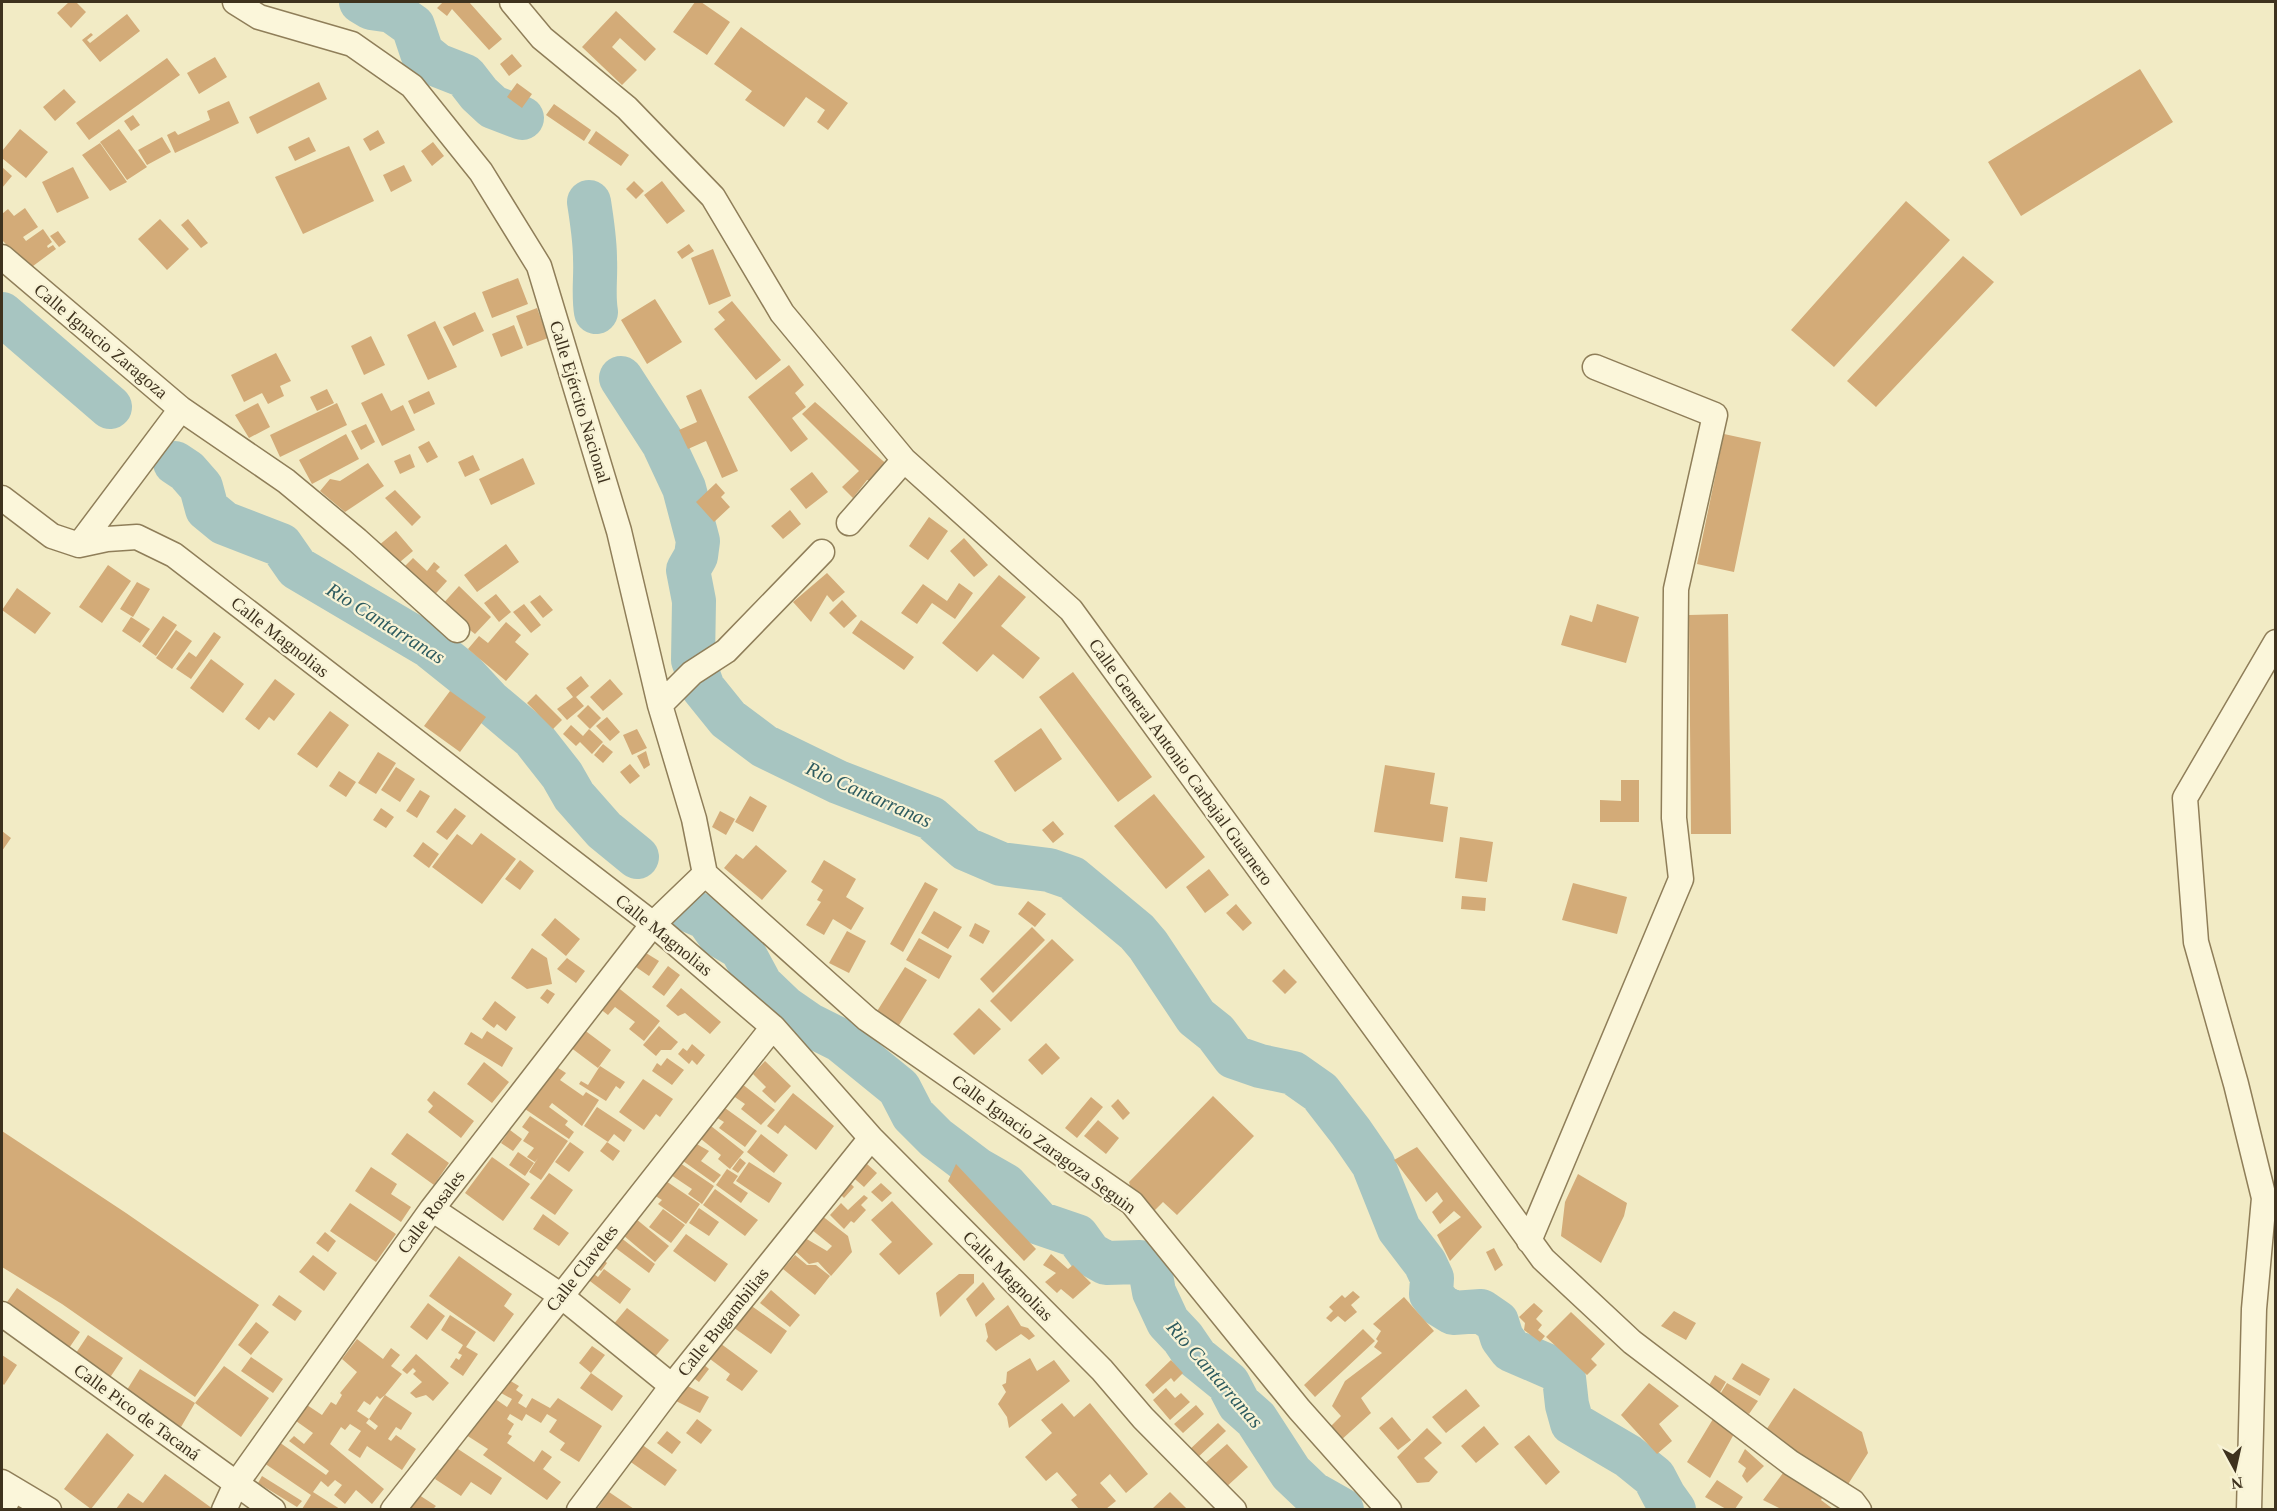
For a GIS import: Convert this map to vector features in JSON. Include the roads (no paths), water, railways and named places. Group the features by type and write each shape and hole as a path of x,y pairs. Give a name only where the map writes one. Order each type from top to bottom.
{"street":[{"name":"Calle Ejército Nacional","path":"235,2 259,17 352,44 412,86 481,172 538,266 619,531 660,705 694,819 705,874"},
{"name":"Calle General Antonio Carbajal Guarnero","path":"512,2 542,38 627,108 712,197 782,313 904,460 1071,610 1543,1259 1632,1342 1791,1463 1853,1502 1859,1509"},
{"name":"Calle Ignacio Zaragoza","path":"2,257 182,409 79,545"},
{"path":"1529,1241 1681,879 1674,818 1676,589 1715,415 1595,367"},
{"path":"182,409 286,481 357,540 457,630"},
{"path":"849,523 904,460"},
{"path":"2,498 52,536 79,545"},
{"name":"Calle Magnolias","path":"79,545 107,539 137,537 174,555 653,924 773,1027 871,1138 1102,1370 1143,1418 1234,1509"},
{"path":"660,705 692,674 726,651 822,552"},
{"path":"2249,1509 2254,1310 2264,1198 2236,1084 2196,942 2185,798 2276,642"},
{"path":"653,924 705,874"},
{"name":"Calle Ignacio Zaragoza Seguin","path":"705,874 867,1019 1131,1203 1299,1409 1389,1509"},
{"name":"Calle Rosales","path":"224,1509 236,1484 432,1209 653,924"},
{"name":"Calle Claveles","path":"393,1509 773,1027"},
{"name":"Calle Bugambilias","path":"579,1509 672,1386 871,1138"},
{"path":"432,1209 561,1295 672,1386"},
{"name":"Calle Pico de Tacaná","path":"2,1314 273,1509"},
{"path":"6,1494 49,1509"}],"waterway":[{"name":"Rio Cantarranas","path":"361,2 371,8 392,11 413,26 422,53 437,65 465,76 493,107 522,118"},
{"name":"Rio Cantarranas","path":"589,202 594,245 596,312"},
{"name":"Rio Cantarranas","path":"2,314 110,407"},
{"name":"Rio Cantarranas","path":"621,378 663,443 684,488 698,541 696,556 688,570 694,601 693,660 703,688 728,719 764,746 838,782 931,818 966,849 1001,864 1049,870 1072,878 1137,932 1196,1017 1216,1033 1234,1057 1260,1066 1293,1073 1320,1092 1373,1164 1399,1229 1425,1263 1432,1278 1431,1294 1440,1305 1453,1313 1481,1311 1497,1322 1502,1338 1511,1350 1555,1369 1564,1378 1572,1423 1628,1456 1654,1477 1674,1510"},
{"name":"Rio Cantarranas","path":"175,463 187,471 201,487 207,509 224,523 281,545 297,568 429,646 464,674 489,701 533,738 562,775 574,796 604,830 637,857"},
{"name":"Rio Cantarranas","path":"691,911 707,918 719,935 741,948 761,985 784,1007 810,1025 840,1040 899,1088 913,1115 936,1138 977,1169 1005,1185 1039,1223 1077,1236 1090,1254 1106,1263 1140,1262 1151,1275 1154,1292 1168,1322 1196,1357 1228,1383 1239,1404 1256,1419 1291,1473 1312,1493 1342,1510"}]}
